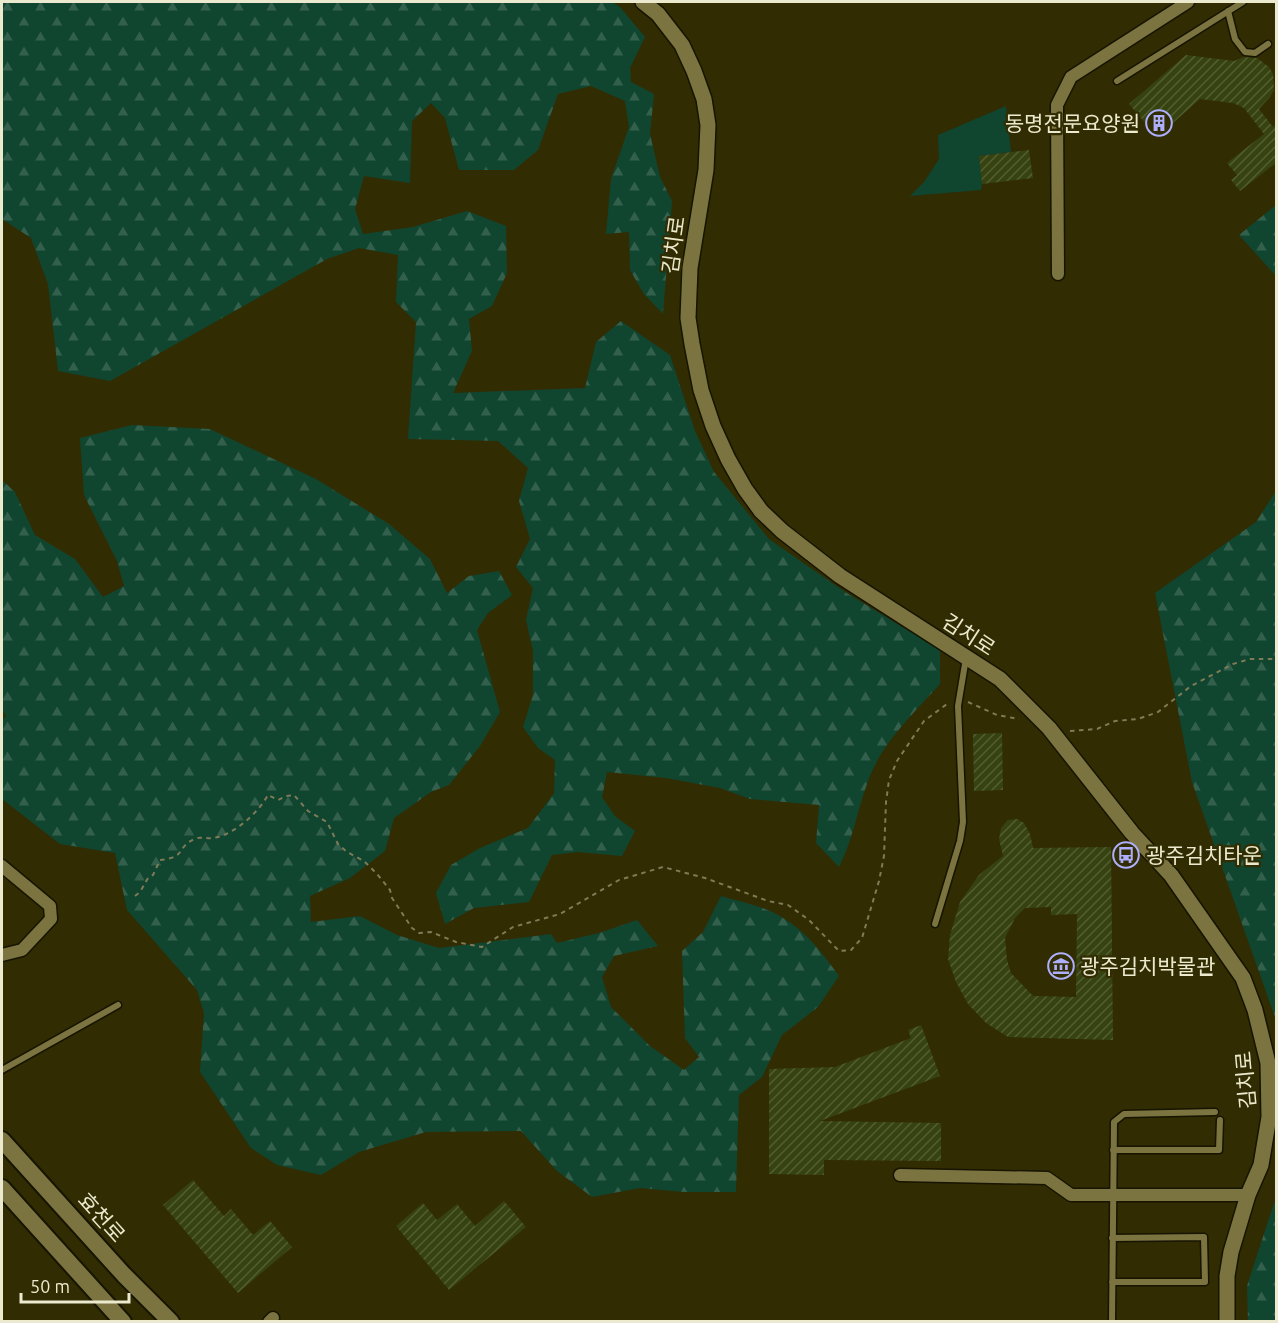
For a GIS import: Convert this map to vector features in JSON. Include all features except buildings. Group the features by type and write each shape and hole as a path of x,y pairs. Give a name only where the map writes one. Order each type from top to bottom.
{"main road":[{"name":"효천로","path":"2,1140 124,1275 171,1322"},
{"path":"2,1188 123,1322"}],"street":[{"name":"김치로","path":"643,2 658,14 682,45 704,99 708,125 706,170 690,268 688,318 701,390 713,426 745,489 761,511 782,531 840,576 1000,679 1052,731 1132,833 1171,875 1243,978 1255,1010 1268,1063 1269,1117 1261,1165 1248,1195 1231,1252 1227,1276 1227,1322"},
{"path":"1058,274 1057,105 1071,77 1188,2"},
{"path":"2,866 50,906 51,919 22,950 2,955"},
{"path":"900,1175 1047,1178 1071,1195 1248,1195"}],"lane":[{"path":"1118,81 1243,2"},
{"path":"1228,11 1235,39 1245,52 1255,53 1268,44"},
{"path":"935,924 960,841 963,822 959,699 966,657"},
{"path":"2,1070 118,1005"},
{"path":"1112,1322 1114,1122 1124,1114 1215,1112"},
{"path":"1113,1150 1219,1150 1220,1120"},
{"path":"1112,1238 1204,1237 1205,1282 1112,1282"}],"path":[{"path":"1052,731 1097,729 1115,721 1138,719 1158,712 1191,686 1233,664 1250,659 1276,659"},
{"path":"135,896 153,874 160,860 175,858 186,845 196,838 212,838 230,832 256,813 268,795 278,800 294,795 308,811 327,822 338,844 364,861 377,874 390,890 392,898 412,928 419,933 431,932 456,942 482,947 513,927 560,914 619,879 663,867 705,878 768,901 788,905 809,920 839,951 851,950 862,938 879,881 884,856 889,780 897,761 924,721 959,699 1015,720 1040,719"}],"green space":[{"path":"2,2 612,2 620,7 645,37 630,68 631,82 654,94 650,134 660,177 672,201 663,314 644,294 630,270 629,232 606,234 611,179 629,127 625,101 591,86 558,94 538,150 514,170 459,170 445,118 431,103 412,121 410,183 364,176 355,209 363,234 413,227 467,211 506,226 507,273 492,306 469,319 472,351 453,393 585,388 596,342 621,321 670,355 695,431 714,472 769,539 845,592 940,650 940,684 897,732 876,763 839,867 816,843 819,805 750,799 720,788 666,778 607,772 602,797 615,816 635,831 622,856 578,852 552,855 529,902 474,908 445,924 436,893 451,865 480,848 528,828 554,793 555,760 538,748 523,727 533,695 533,651 526,620 533,588 516,567 530,539 519,501 528,468 498,441 408,439 416,322 396,302 398,255 359,248 327,259 110,381 58,371 48,284 31,238 2,219"},
{"path":"1006,106 1011,152 979,156 981,190 910,196 924,182 939,159 938,135"},
{"path":"1276,205 1276,276 1239,235"},
{"path":"132,425 210,429 316,479 389,524 430,559 447,593 469,576 499,571 512,595 488,613 477,630 500,712 480,746 449,785 431,792 394,818 385,851 350,878 310,896 311,922 360,916 397,935 439,948 551,934 557,943 599,933 637,920 658,946 614,956 602,977 611,1007 650,1046 684,1070 699,1057 685,1038 682,951 703,932 721,896 761,907 783,918 807,937 827,960 839,976 818,1007 782,1035 762,1077 739,1095 736,1192 684,1192 640,1188 592,1197 557,1171 521,1131 426,1132 359,1152 321,1175 277,1165 251,1148 200,1072 204,1013 197,990 127,910 115,853 60,844 2,799 2,720 6,716 2,709 2,480 15,492 35,535 75,559 103,597 124,586 117,561 84,495 80,438"},
{"path":"1276,491 1276,1020 1192,782 1155,593 1256,522"},
{"path":"1276,1197 1276,1321 1248,1321 1247,1286"}],"place":[{"name":"동명전문요양원","path":"1159,123"},
{"name":"광주김치타운","path":"1126,855"},
{"name":"광주김치박물관","path":"1061,966"}]}
